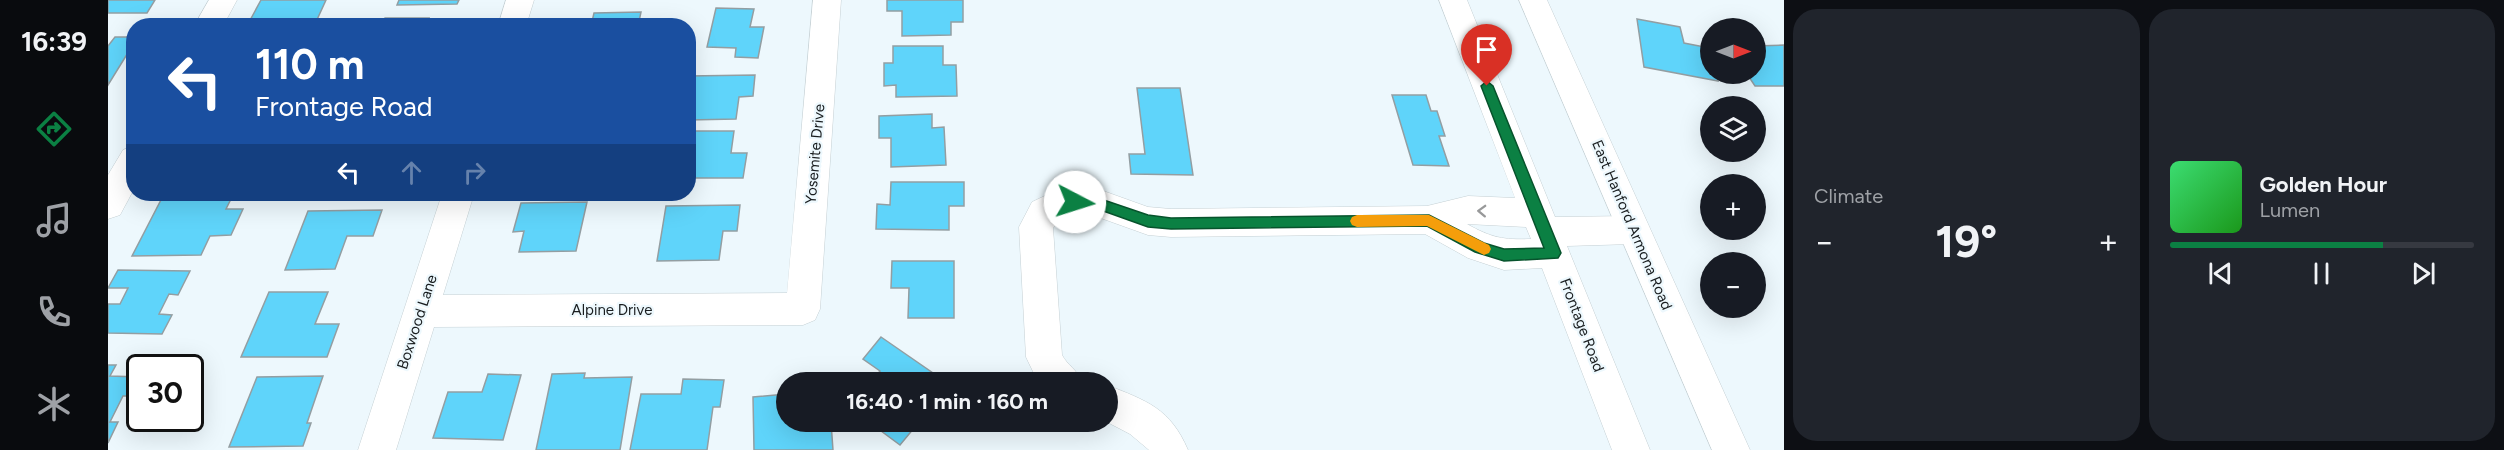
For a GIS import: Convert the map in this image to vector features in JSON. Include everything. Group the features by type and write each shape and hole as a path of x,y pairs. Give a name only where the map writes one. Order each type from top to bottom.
{"street":[{"path":"213,18 223,0"},
{"path":"514,18 520,0"},
{"name":"Yosemite Drive","path":"803,309 827,0"},
{"name":"Frontage Road","path":"1453,0 1631,450"},
{"name":"East Hanford Armona Road","path":"1533,0 1575,92 1632,230 1731,450"},
{"path":"108,148 126,147"},
{"path":"108,205 126,173"},
{"name":"Boxwood Lane","path":"377,450 456,201"},
{"path":"1052,372 1044,357 1036,227 1044,212 1054,205 1095,202 1148,221 1171,223 1429,220 1480,248 1504,255 1545,233 1632,230"},
{"name":"Alpine Drive","path":"420,311 803,309"},
{"path":"1118,408 1153,426 1165,438 1169,450"}],"building":[{"path":"108,0 155,0 147,13 108,13"},
{"path":"261,0 326,0 318,18 251,18"},
{"path":"399,0 459,0 457,4 397,5"},
{"path":"887,0 963,0 963,22 951,22 951,35 902,36 902,11 887,11"},
{"path":"716,8 754,9 750,27 764,27 758,58 735,57 736,48 707,47"},
{"path":"641,12 640,18 593,18 594,13"},
{"path":"1637,19 1680,27 1684,43 1700,46 1700,78 1644,67"},
{"path":"115,37 126,37 126,56 108,85 108,46"},
{"path":"1784,45 1784,86 1755,86 1754,84 1766,84 1766,46"},
{"path":"893,46 943,46 943,65 956,65 957,96 896,97 896,85 884,86 884,63 893,63"},
{"path":"755,75 753,96 739,97 736,119 696,120 696,76"},
{"path":"1137,88 1180,88 1193,175 1131,174 1129,154 1145,154"},
{"path":"1392,95 1426,95 1431,111 1437,111 1445,136 1439,136 1449,166 1413,165"},
{"path":"932,114 932,128 944,127 946,165 891,167 891,138 879,138 879,116"},
{"path":"696,131 734,131 731,153 747,153 743,178 696,178"},
{"path":"891,182 964,182 964,206 949,206 949,230 876,229 877,204 890,205"},
{"path":"160,201 230,201 226,209 243,209 231,235 210,236 201,255 132,256"},
{"path":"587,202 576,251 519,252 524,231 513,232 521,203"},
{"path":"740,205 737,231 723,231 719,260 657,261 666,206"},
{"path":"382,210 373,236 347,236 335,269 285,270 308,211"},
{"path":"892,261 954,261 954,318 908,318 909,288 891,288"},
{"path":"118,270 190,271 178,295 169,294 159,314 172,315 162,334 108,333 108,304 120,304 128,288 108,288"},
{"path":"269,292 328,292 315,324 339,324 327,357 241,357"},
{"path":"881,337 932,372 879,372 863,359"},
{"path":"108,365 116,365 110,376 126,377 126,396 123,396 110,422 118,422 108,443"},
{"path":"585,373 584,378 632,377 620,450 536,450 552,374"},
{"path":"488,374 521,375 503,440 433,438 448,392 482,392"},
{"path":"323,376 307,423 311,423 303,446 229,447 257,377"},
{"path":"683,379 724,380 720,407 713,407 707,450 630,450 641,394 681,394"},
{"path":"776,395 776,432 832,432 833,450 754,450 753,397"},
{"path":"882,432 911,432 900,445"}],"slow traffic":[{"path":"1357,221 1429,220 1484,249"}],"route":[{"path":"1075,202 1095,202 1112,206 1148,221 1171,223 1429,220 1480,248 1504,255 1554,253 1487,86"}]}
